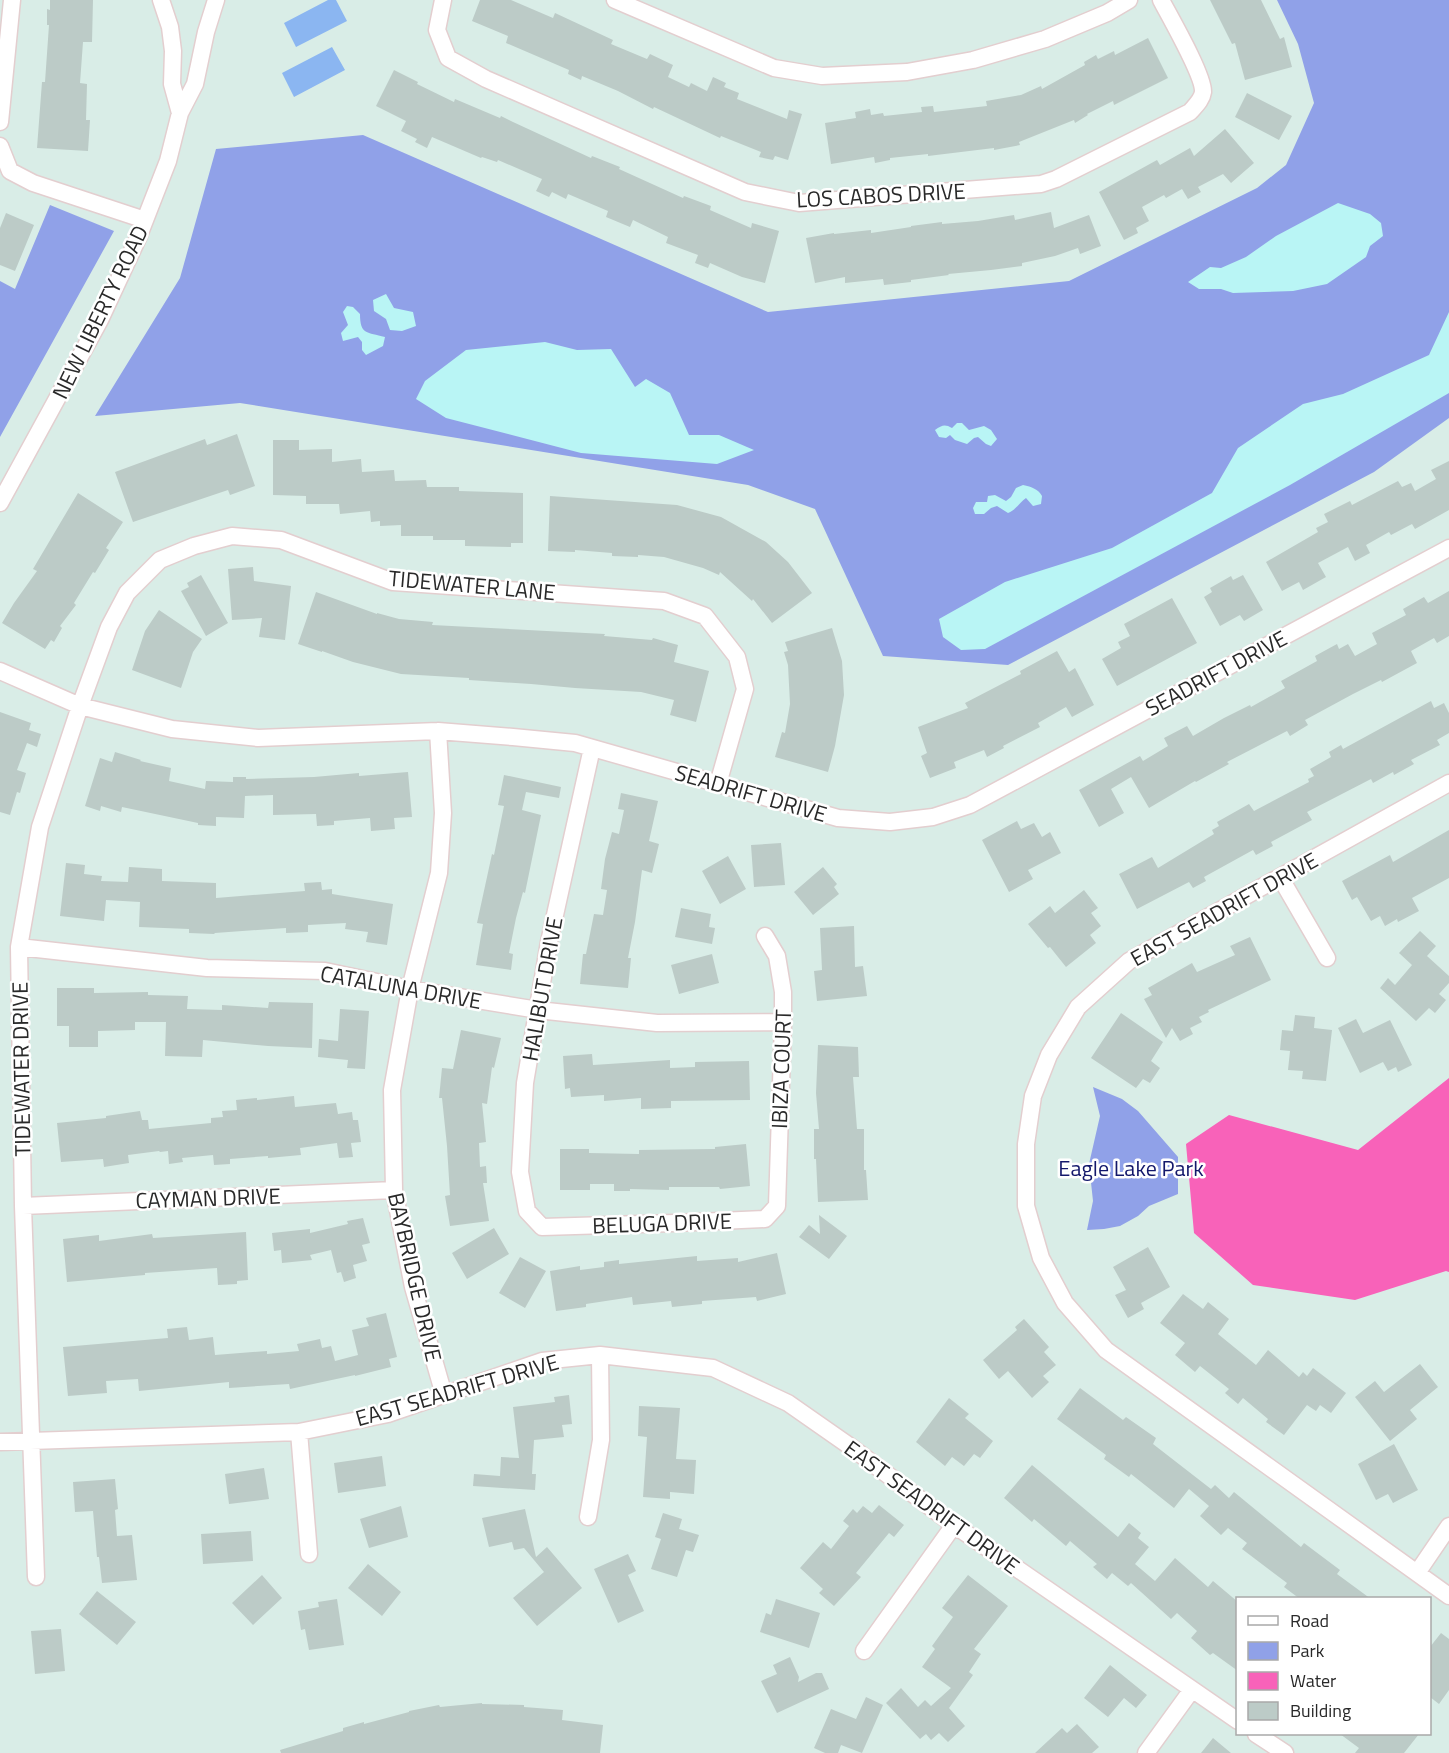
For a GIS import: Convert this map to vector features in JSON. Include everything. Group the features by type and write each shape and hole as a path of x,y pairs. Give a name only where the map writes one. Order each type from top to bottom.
{"street":[{"path":"0,122 12,0"},
{"name":"NEW LIBERTY ROAD","path":"161,0 170,27 173,51 172,84 180,112"},
{"name":"NEW LIBERTY ROAD","path":"0,503 100,320 145,220 168,161 180,112 195,84 206,32 216,0"},
{"name":"LOS CABOS DRIVE","path":"443,0 437,30 448,58 467,69 745,192 800,203 1041,184 1056,179 1190,112 1203,92 1200,76 1161,0"},
{"path":"615,0 774,68 822,76 908,72 973,60 1045,39 1107,13 1129,0"},
{"path":"0,146 10,171 33,183 145,220"},
{"name":"TIDEWATER LANE","path":"80,706 109,627 127,593 160,560 194,546 232,536 281,540 393,582 664,601 705,616 737,657 745,689 718,784"},
{"name":"SEADRIFT DRIVE","path":"0,671 80,706 172,729 258,738 438,731 555,741 592,748 838,818 890,822 933,818 970,805 1449,548"},
{"name":"TIDEWATER DRIVE","path":"36,1577 23,1206 19,947 40,827 80,706"},
{"name":"BAYBRIDGE DRIVE","path":"438,731 442,813 439,873 410,989 392,1090 394,1190 413,1287 444,1395"},
{"name":"HALIBUT DRIVE","path":"542,1227 527,1211 520,1172 525,1083 549,942 592,748"},
{"name":"EAST SEADRIFT DRIVE","path":"1449,783 1129,961 1078,1008 1049,1054 1033,1096 1026,1144 1026,1206 1041,1258 1065,1303 1106,1350 1449,1596"},
{"path":"1280,877 1327,958"},
{"name":"IBIZA COURT","path":"765,936 777,956 783,992 777,1206"},
{"name":"CATALUNA DRIVE","path":"19,947 207,968 325,971 410,989 538,1010 657,1023 783,1022"},
{"name":"CAYMAN DRIVE","path":"23,1206 394,1190"},
{"name":"BELUGA DRIVE","path":"542,1227 765,1219 777,1206"},
{"path":"588,1517 601,1440 600,1355"},
{"name":"EAST SEADRIFT DRIVE","path":"0,1442 299,1432 388,1414 542,1361 600,1355 713,1368 788,1403 851,1447 954,1525 1191,1691 1236,1720"},
{"path":"299,1432 309,1554"},
{"path":"864,1652 954,1525"},
{"path":"1417,1573 1449,1526"},
{"path":"1146,1753 1191,1691"},
{"path":"1258,1735 1286,1753"}],"green space":[{"path":"1277,0 1449,0 1449,418 1374,472 1008,665 883,656 815,509 748,485 240,403 95,416 180,278 216,149 363,135 768,312 1069,281 1257,188 1286,165 1314,103 1298,44"},
{"path":"50,205 114,231 0,437 0,281 15,289"},
{"name":"Eagle Lake Park","path":"1093,1087 1122,1099 1138,1111 1178,1157 1178,1194 1149,1206 1138,1216 1120,1226 1087,1230 1093,1201 1089,1164 1100,1116"}],"sand":[{"path":"1338,203 1370,214 1381,223 1383,236 1370,246 1366,257 1327,284 1293,291 1233,293 1221,289 1199,289 1188,282 1210,267 1221,268 1246,257 1276,236"},
{"path":"386,294 394,308 413,312 416,326 402,331 390,330 386,319 374,311 373,300"},
{"path":"347,306 353,307 360,314 361,326 366,332 385,337 383,346 366,355 358,337 343,341 341,333 348,325 343,312"},
{"path":"1449,312 1449,393 1290,485 985,649 961,650 943,637 939,619 1005,582 1112,548 1212,493 1238,448 1303,404 1343,394 1429,355"},
{"path":"545,342 577,350 611,349 635,387 646,379 670,393 689,435 719,435 754,450 717,464 581,453 446,418 416,399 425,381 466,350"},
{"path":"957,423 962,423 969,430 984,426 991,430 997,439 991,446 978,437 967,444 955,440 950,435 946,438 939,437 935,430 944,426 952,428"},
{"path":"1023,485 1039,492 1042,496 1041,504 1033,506 1026,498 1008,513 997,506 984,514 975,514 973,508 976,502 987,502 988,496 995,495 1006,501 1016,488"}],"shaded area":[{"path":"328,0 336,0 347,21 296,47 284,23"},
{"path":"332,47 345,70 294,97 282,73"}],"water":[{"path":"1449,1078 1449,1272 1446,1271 1355,1300 1253,1285 1194,1233 1186,1144 1229,1115 1358,1150"}],"building":[{"path":"50,0 93,0 92,42 83,42 80,83 87,84 86,120 90,120 88,151 37,148 42,82 45,82 49,25 47,25 47,9 50,10"},
{"path":"480,0 511,0 553,18 555,13 613,40 611,44 647,59 650,54 673,65 668,77 689,87 691,83 707,91 713,77 726,83 724,87 739,93 737,99 787,119 789,110 802,114 788,160 775,156 773,160 759,157 761,152 721,136 720,138 582,76 581,80 568,74 569,70 506,43 508,36 472,21"},
{"path":"1210,0 1261,0 1280,39 1284,37 1292,67 1245,80 1235,43 1232,44"},
{"path":"1148,38 1168,78 1114,105 1113,101 1075,123 1074,120 1019,142 1020,145 994,150 994,148 890,158 890,160 875,163 874,157 831,164 825,123 856,118 855,112 870,109 871,115 883,113 884,116 922,112 921,107 933,106 934,112 987,106 986,101 1021,95 1041,86 1042,89 1085,65 1084,62 1096,55 1098,59 1114,51 1115,55"},
{"path":"394,70 454,102 455,99 500,118 501,116 591,158 592,156 620,167 619,169 683,198 684,196 711,206 710,210 751,228 752,223 779,231 765,283 742,277 710,263 708,268 695,263 698,255 666,243 668,237 633,220 630,227 606,217 608,211 568,194 566,199 552,192 549,197 536,191 542,179 498,160 497,162 481,158 432,137 427,148 415,142 417,139 401,131 406,121 376,106"},
{"path":"1247,93 1292,116 1279,140 1235,117"},
{"path":"1225,129 1254,163 1231,183 1223,174 1198,187 1201,192 1188,199 1182,189 1166,198 1164,195 1142,207 1149,221 1136,228 1138,233 1124,240 1099,192 1157,160 1160,165 1190,148 1194,156"},
{"path":"1051,212 1054,228 1089,215 1101,246 1080,254 1078,248 1022,263 1022,266 948,274 911,280 911,282 884,285 883,279 845,283 845,277 815,283 806,238 871,230 871,233 942,222 942,224 978,221 1014,215 1015,220"},
{"path":"6,213 34,225 15,271 0,265 0,228"},
{"path":"237,434 255,486 230,495 228,490 133,522 115,472 205,439 207,445"},
{"path":"273,440 299,440 299,450 332,449 332,462 361,459 362,472 394,470 395,481 426,480 427,487 459,487 459,491 523,493 523,543 511,543 511,547 465,546 465,540 433,540 433,536 401,536 401,525 380,526 380,521 371,522 370,511 340,514 339,504 306,504 306,496 273,495"},
{"path":"1449,461 1449,510 1415,529 1412,524 1391,535 1389,532 1366,545 1370,553 1355,561 1348,547 1318,563 1326,577 1303,590 1299,582 1282,591 1266,562 1318,532 1316,528 1328,522 1324,514 1350,501 1352,505 1398,481 1402,487 1411,483 1415,491 1436,479 1431,470"},
{"path":"78,493 123,522 106,548 109,550 74,603 76,605 60,626 62,628 54,642 51,640 45,649 2,623 37,571 33,569"},
{"path":"550,496 677,505 721,517 766,542 788,562 812,593 772,623 753,599 752,601 720,572 719,575 664,557 612,556 612,553 575,550 575,552 548,551"},
{"path":"253,567 254,581 291,586 285,640 259,637 262,618 232,620 228,569"},
{"path":"201,575 228,623 206,636 181,591 189,587 187,583"},
{"path":"1243,575 1263,610 1244,621 1240,615 1220,626 1204,597 1212,592 1210,588 1231,576 1233,580"},
{"path":"1449,591 1449,636 1437,643 1434,638 1411,651 1417,663 1305,720 1308,725 1290,736 1287,731 1227,762 1229,764 1149,808 1131,777 1111,789 1124,813 1099,827 1079,790 1140,756 1143,761 1168,746 1164,738 1187,726 1193,736 1285,688 1281,681 1317,661 1315,656 1337,644 1339,649 1348,644 1355,656 1377,644 1372,633 1406,615 1403,609 1424,597 1428,603"},
{"path":"316,592 377,614 399,619 433,622 432,625 605,634 604,636 652,640 653,638 678,645 674,662 709,671 696,722 670,715 674,700 641,692 401,674 353,662 298,644"},
{"path":"1172,598 1197,643 1117,686 1102,659 1121,648 1118,642 1130,636 1124,624"},
{"path":"159,610 202,639 193,652 181,688 132,670 145,631"},
{"path":"832,628 842,661 844,695 828,772 775,757 782,732 785,733 790,704 788,665 784,652 788,651 785,642"},
{"path":"1057,651 1069,672 1075,668 1094,705 1072,717 1066,707 1038,723 1040,727 987,757 984,750 954,762 956,768 930,778 921,756 927,753 918,727 968,708 965,703 1021,674 1020,671"},
{"path":"1431,701 1434,708 1444,703 1449,713 1449,733 1437,740 1440,745 1411,760 1414,764 1373,783 1371,779 1307,812 1312,820 1271,842 1273,846 1256,855 1253,850 1204,877 1206,881 1193,888 1189,882 1137,909 1119,874 1152,857 1158,868 1214,834 1212,830 1219,826 1217,822 1249,804 1254,811 1309,782 1308,779 1314,776 1310,769 1331,757 1329,752 1341,745 1343,749"},
{"path":"0,712 31,723 29,730 41,734 37,747 27,743 17,770 26,773 10,815 0,812"},
{"path":"115,752 171,768 169,781 205,789 206,781 233,782 233,777 246,777 246,779 314,777 359,773 359,776 408,772 412,817 394,818 395,829 371,831 370,818 334,821 334,825 317,826 316,814 273,815 273,795 245,796 244,818 216,817 216,826 198,825 198,823 122,807 121,812 101,806 100,811 85,806 100,758 112,762"},
{"path":"504,775 561,787 559,798 526,792 522,810 541,815 525,893 523,892 516,918 509,953 513,954 511,970 476,965 483,924 477,923 504,806 498,805"},
{"path":"621,793 658,801 649,841 659,844 652,873 642,870 628,958 631,958 628,988 580,984 583,954 586,954 594,914 603,915 607,890 601,889 605,859 612,832 619,834 624,810 618,809"},
{"path":"1017,821 1021,829 1034,823 1042,837 1050,832 1061,853 1028,870 1033,879 1009,892 982,840"},
{"path":"1449,830 1449,878 1412,898 1419,911 1385,926 1380,916 1371,921 1357,897 1352,900 1342,881 1390,855 1393,862"},
{"path":"781,843 785,885 754,887 751,845"},
{"path":"728,856 746,889 720,904 702,871"},
{"path":"66,863 85,865 84,874 102,876 101,881 128,882 129,867 162,869 162,881 216,883 216,898 305,891 304,883 321,882 322,890 332,889 332,894 393,904 387,945 366,942 368,932 345,929 346,923 308,925 308,932 286,933 286,928 214,934 189,933 189,929 139,927 140,902 106,900 104,921 60,916"},
{"path":"823,867 837,884 834,887 839,894 813,915 794,892"},
{"path":"1084,890 1098,908 1091,913 1101,926 1090,935 1096,943 1066,967 1028,924 1050,906 1055,913"},
{"path":"681,908 711,914 709,927 715,928 712,944 675,937"},
{"path":"854,926 855,967 863,966 867,996 817,1001 814,971 822,970 820,928"},
{"path":"1420,931 1436,946 1427,956 1449,976 1449,983 1439,994 1446,1000 1435,1013 1429,1008 1416,1021 1380,988 1388,978 1395,985 1412,965 1399,953"},
{"path":"1250,937 1271,980 1208,1010 1209,1012 1199,1017 1202,1022 1190,1028 1193,1034 1180,1041 1172,1028 1166,1038 1144,999 1152,995 1148,988 1192,963 1197,972 1235,955 1230,946"},
{"path":"712,954 719,983 679,994 671,965"},
{"path":"57,988 94,988 94,993 148,992 148,995 188,996 187,1009 222,1010 222,1005 268,1008 269,1002 313,1003 312,1048 203,1040 202,1057 165,1056 166,1022 135,1022 135,1030 98,1031 98,1047 69,1047 69,1026 57,1026"},
{"path":"340,1009 369,1011 365,1069 347,1068 348,1060 318,1057 319,1039 338,1041"},
{"path":"1121,1013 1163,1042 1151,1061 1160,1068 1150,1083 1143,1079 1136,1088 1091,1058"},
{"path":"1295,1015 1315,1017 1314,1028 1332,1030 1326,1081 1302,1079 1303,1071 1288,1070 1290,1051 1280,1050 1282,1030 1293,1031"},
{"path":"1356,1019 1363,1033 1390,1020 1412,1065 1398,1072 1396,1067 1388,1071 1383,1062 1360,1073 1338,1028"},
{"path":"461,1030 501,1038 494,1068 492,1067 487,1104 482,1103 486,1142 479,1143 480,1167 486,1166 487,1183 483,1183 489,1221 450,1226 445,1196 450,1195 447,1146 442,1098 439,1098 442,1068 453,1069"},
{"path":"818,1045 858,1047 859,1077 853,1077 857,1129 864,1129 864,1170 866,1170 868,1200 818,1202 814,1129 819,1129 816,1093"},
{"path":"592,1054 593,1065 670,1060 670,1068 695,1067 695,1062 749,1061 750,1100 671,1101 671,1108 641,1109 641,1098 604,1101 604,1095 571,1097 570,1088 565,1089 563,1056"},
{"path":"294,1096 295,1107 336,1103 338,1114 352,1112 353,1120 358,1120 361,1142 351,1143 353,1157 339,1158 337,1143 300,1148 301,1155 230,1159 230,1164 214,1165 213,1155 182,1158 183,1162 169,1164 168,1151 128,1155 129,1163 104,1167 103,1159 61,1162 57,1123 106,1118 106,1116 140,1111 142,1120 148,1120 149,1129 211,1123 211,1118 223,1117 222,1111 237,1110 236,1100"},
{"path":"746,1144 750,1186 720,1189 719,1187 669,1187 669,1190 614,1191 614,1184 590,1184 590,1190 560,1190 560,1149 589,1149 589,1153 639,1154 639,1150 715,1149 715,1147"},
{"path":"819,1215 847,1236 829,1259 799,1237 809,1225 820,1234"},
{"path":"363,1218 370,1243 362,1245 367,1261 353,1265 356,1278 344,1282 341,1272 337,1273 331,1250 310,1255 312,1260 282,1263 281,1250 274,1251 272,1233 310,1229 310,1233"},
{"path":"494,1228 509,1254 467,1279 452,1253"},
{"path":"246,1232 248,1280 237,1281 237,1284 218,1285 217,1268 67,1282 63,1239 99,1235 99,1241 152,1234 153,1238"},
{"path":"1148,1247 1170,1287 1141,1303 1144,1309 1128,1318 1115,1295 1126,1290 1113,1267"},
{"path":"777,1253 786,1294 757,1301 756,1297 702,1301 702,1304 672,1307 671,1301 633,1305 632,1297 556,1311 550,1271 580,1266 580,1270 604,1267 604,1262 619,1260 619,1264 697,1256 697,1261 738,1258 738,1262"},
{"path":"520,1257 546,1271 525,1308 499,1293"},
{"path":"1183,1294 1203,1309 1208,1302 1229,1319 1218,1334 1256,1365 1268,1350 1299,1377 1303,1372 1307,1376 1313,1368 1346,1393 1331,1413 1320,1405 1316,1411 1307,1405 1284,1435 1266,1422 1268,1419 1243,1398 1238,1404 1225,1393 1229,1389 1200,1366 1195,1372 1175,1355 1185,1343 1160,1323"},
{"path":"386,1313 397,1357 389,1359 391,1367 290,1389 289,1384 229,1388 229,1382 139,1391 138,1379 106,1381 107,1393 68,1396 63,1347 168,1338 167,1329 187,1327 189,1340 213,1337 215,1355 299,1351 297,1344 320,1339 322,1348 331,1346 335,1361 358,1355 352,1330 369,1326 366,1318"},
{"path":"1024,1319 1049,1347 1044,1352 1056,1365 1043,1376 1049,1382 1032,1398 1008,1371 999,1379 983,1360 1017,1330 1015,1327"},
{"path":"1420,1364 1438,1387 1410,1410 1417,1419 1390,1441 1355,1397 1375,1381 1384,1392"},
{"path":"1080,1388 1123,1420 1126,1417 1156,1438 1153,1444 1211,1489 1215,1485 1229,1498 1234,1492 1301,1547 1304,1543 1340,1570 1337,1574 1368,1597 1297,1597 1284,1587 1287,1583 1242,1549 1247,1543 1228,1528 1221,1535 1200,1516 1209,1506 1189,1489 1174,1508 1131,1474 1129,1477 1104,1459 1106,1455 1057,1419"},
{"path":"569,1395 572,1424 562,1425 564,1437 534,1440 532,1474 536,1474 535,1490 473,1486 474,1474 500,1476 501,1457 519,1458 513,1407 555,1402 554,1397"},
{"path":"949,1398 969,1414 965,1418 993,1441 980,1458 974,1454 964,1466 952,1457 945,1466 916,1442"},
{"path":"639,1406 680,1408 676,1459 696,1460 694,1494 670,1492 670,1499 643,1497 647,1437 638,1436"},
{"path":"1394,1444 1418,1490 1393,1503 1388,1494 1376,1500 1358,1464"},
{"path":"382,1456 386,1486 338,1493 334,1463"},
{"path":"1032,1465 1118,1537 1129,1523 1141,1533 1138,1538 1149,1547 1135,1564 1155,1581 1175,1558 1208,1587 1213,1581 1236,1600 1236,1670 1213,1653 1210,1655 1191,1638 1197,1631 1177,1613 1171,1619 1131,1583 1128,1586 1112,1573 1107,1579 1093,1567 1097,1564 1070,1541 1066,1546 1034,1519 1032,1522 1004,1498"},
{"path":"264,1468 269,1499 229,1504 225,1474"},
{"path":"115,1479 118,1509 115,1510 117,1536 132,1535 137,1580 102,1583 93,1511 75,1512 73,1482"},
{"path":"879,1505 904,1525 894,1537 889,1533 856,1573 861,1577 834,1606 819,1593 823,1589 800,1568 823,1542 831,1549 849,1526 843,1521 853,1509 857,1513 863,1506 872,1513"},
{"path":"401,1506 408,1537 369,1548 360,1519"},
{"path":"525,1509 536,1557 547,1547 582,1588 537,1626 513,1598 544,1572 524,1548 514,1550 512,1542 489,1547 482,1518"},
{"path":"663,1513 682,1519 679,1529 699,1535 693,1552 686,1550 677,1577 651,1569 661,1539 655,1537"},
{"path":"251,1531 253,1561 203,1564 201,1534"},
{"path":"628,1554 636,1571 628,1575 644,1611 618,1623 594,1569"},
{"path":"368,1564 401,1592 382,1616 348,1588"},
{"path":"262,1575 282,1598 253,1625 232,1603"},
{"path":"968,1575 1008,1606 974,1649 981,1654 969,1672 973,1675 949,1708 965,1726 948,1742 939,1733 931,1740 926,1734 920,1739 886,1703 901,1688 918,1707 925,1700 931,1706 951,1688 922,1667 935,1649 932,1646 953,1617 942,1608"},
{"path":"97,1591 136,1622 117,1645 79,1614"},
{"path":"337,1599 344,1645 309,1650 305,1629 301,1630 298,1611 319,1607 318,1602"},
{"path":"776,1599 820,1613 809,1648 760,1632 766,1613 771,1615"},
{"path":"61,1629 65,1671 35,1674 31,1631"},
{"path":"1441,1633 1449,1639 1449,1690 1439,1704 1431,1698 1431,1646"},
{"path":"790,1657 799,1677 798,1682 816,1673 822,1673 829,1689 777,1713 761,1681 777,1674 773,1665"},
{"path":"1110,1665 1147,1695 1136,1708 1124,1698 1108,1717 1084,1698"},
{"path":"866,1697 883,1705 862,1753 841,1745 838,1753 825,1753 814,1748 831,1709 856,1719"},
{"path":"482,1703 563,1710 562,1720 603,1725 600,1753 281,1753 280,1750 343,1731 343,1728 409,1711 439,1705 440,1707"},
{"path":"1077,1724 1099,1747 1092,1753 1035,1753 1062,1728 1067,1733"},
{"path":"1341,1735 1418,1735 1404,1753 1355,1753 1359,1748"},
{"path":"1213,1738 1231,1753 1201,1753"}]}
